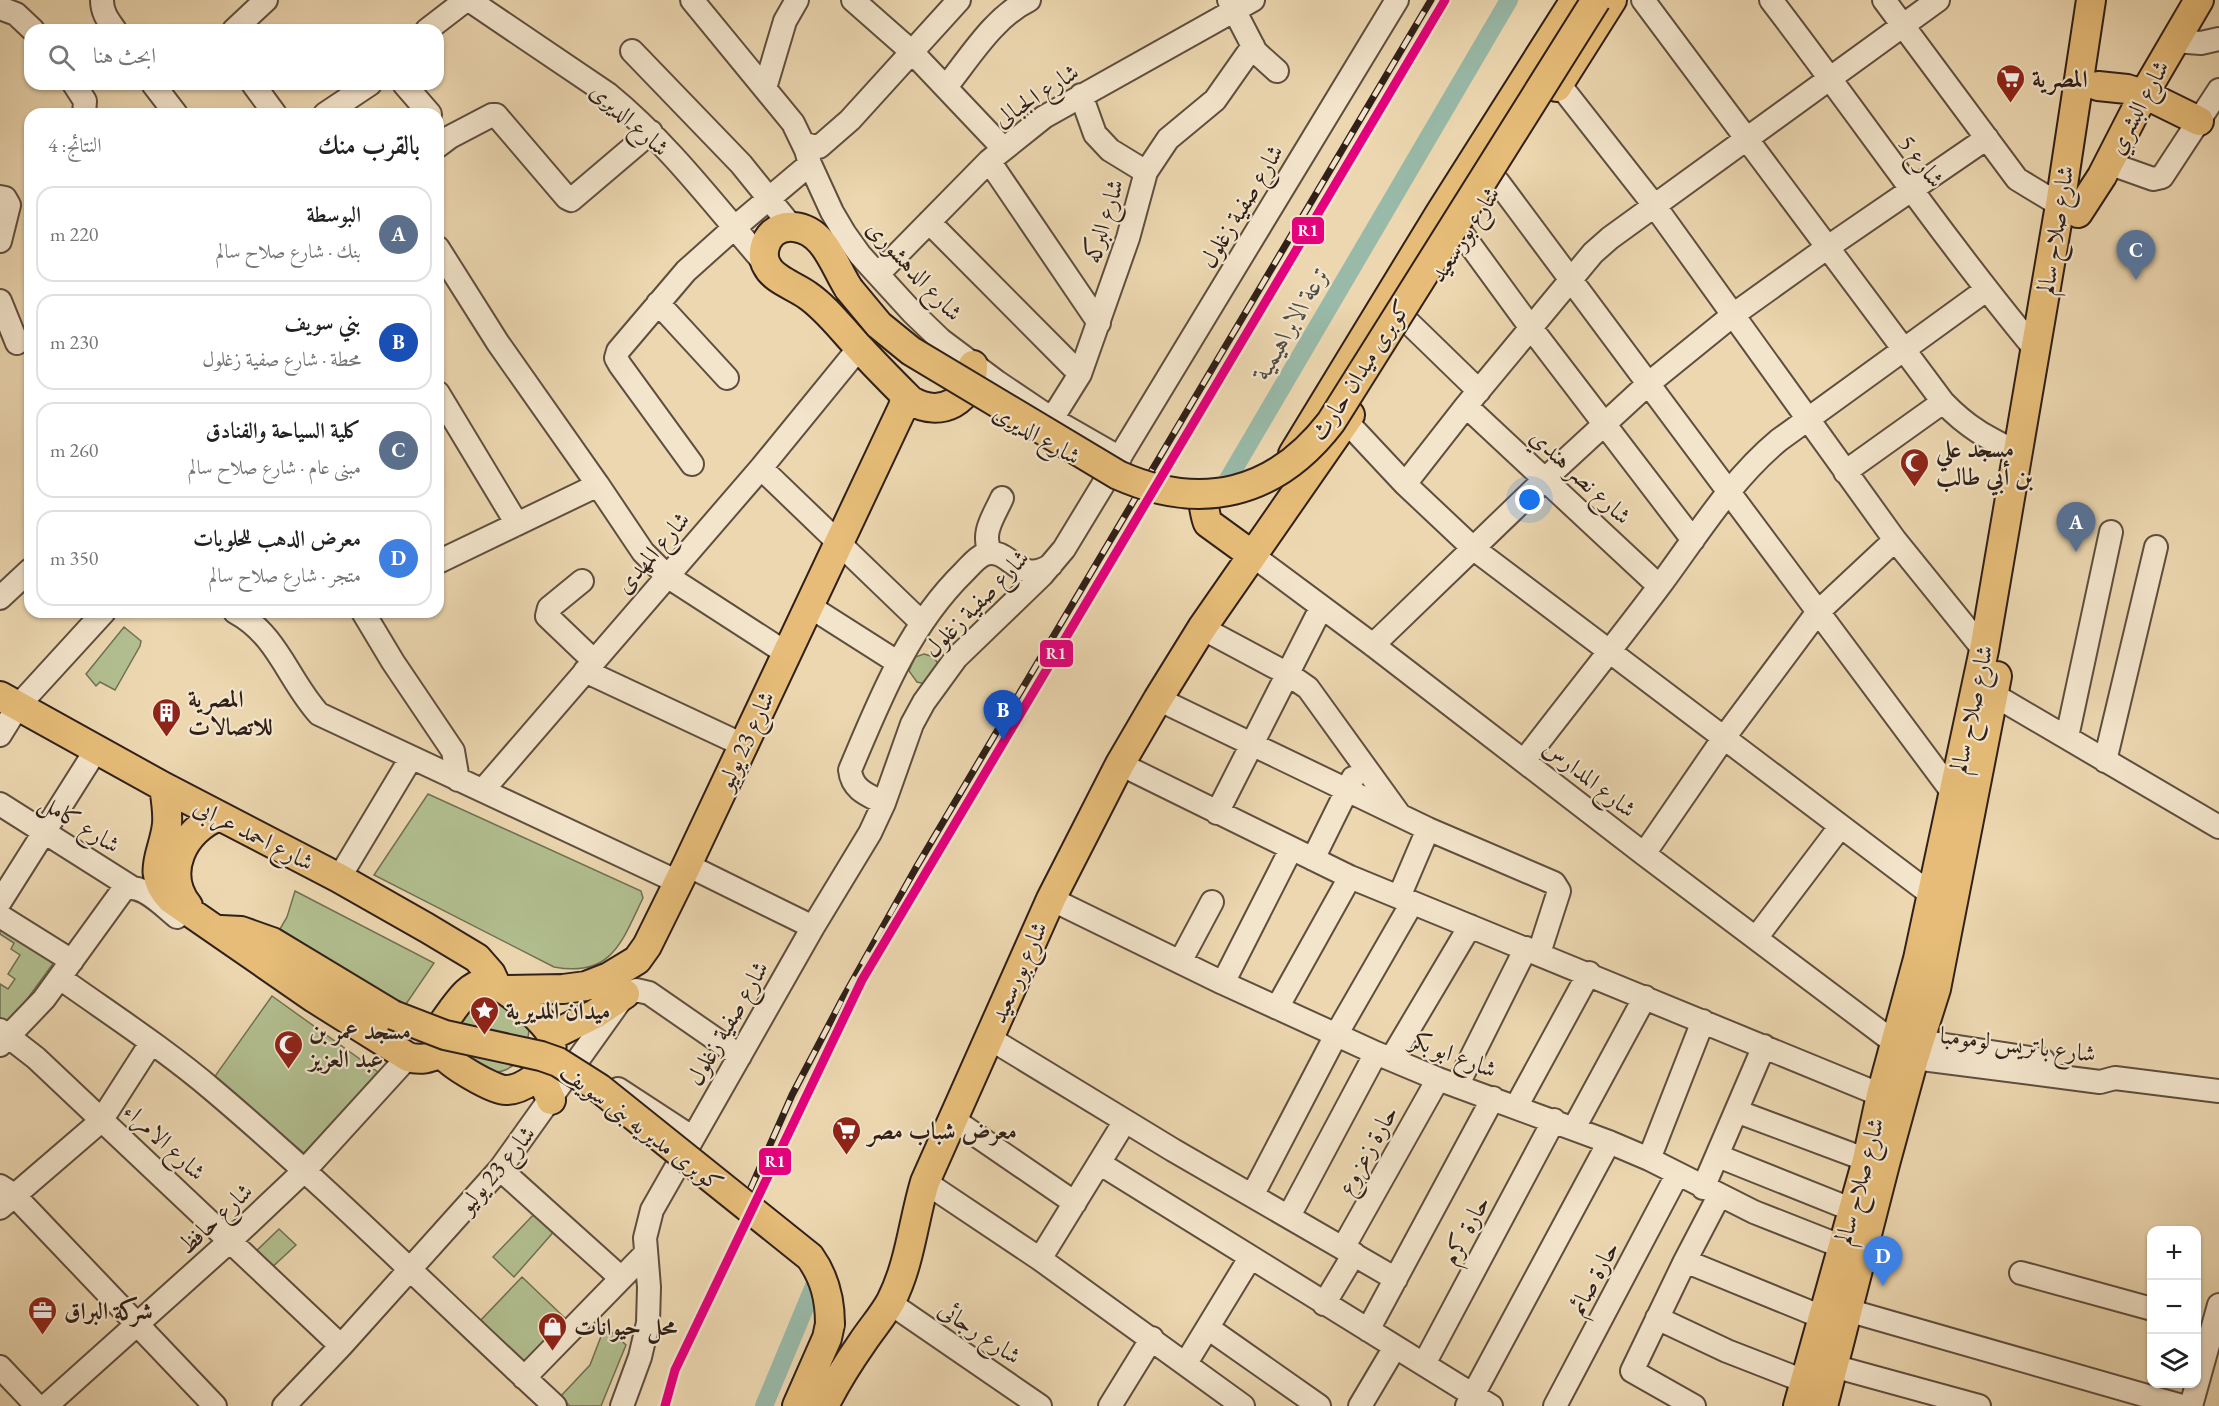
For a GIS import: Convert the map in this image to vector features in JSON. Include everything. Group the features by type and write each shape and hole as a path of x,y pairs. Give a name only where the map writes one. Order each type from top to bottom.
{"main road":[{"name":"شارع بورسعيد","path":"824,1406 861,1343 890,1303 903,1275 911,1245 915,1214 925,1182 1051,899 1120,764 1202,628 1243,550 1252,538 1282,474 1440,213 1575,0"},
{"name":"كوبرى ميدان حارث","path":"824,244 849,289 879,325 911,351 1118,475 1154,489 1172,493 1210,495 1248,487 1273,475 1295,460 1320,436 1596,0"},
{"name":"شارع بورسعيد","path":"1243,550 1346,421 1612,0"},
{"name":"شارع صلاح سالم","path":"1823,1406 1833,1365 1835,1313 1843,1246 1867,1160 1881,1095 1928,1015 1942,962 1994,695 2069,209 2091,0"},
{"name":"شارع صلاح سالم","path":"1801,1394 1835,1313 1909,1047 1918,958 1984,650 2035,349 2098,86 2110,0"},
{"name":"شارع البشري","path":"2069,209 2094,189 2144,94 2199,0"},
{"path":"2098,86 2127,89 2144,94 2199,121"},
{"path":"1440,213 1444,228 1449,233 1456,236 1463,235"},
{"path":"767,266 764,257 765,246 771,235 780,228 791,226 804,228 815,234 824,244"},
{"name":"شارع الديرى","path":"767,266 772,274 809,296 903,394 918,405 935,408 953,403 965,393"},
{"path":"965,393 971,383 973,365"},
{"name":"شارع 23 يوليو","path":"501,988 586,986 619,972 637,960 682,874 903,407 905,398 903,394"},
{"path":"1200,494 1208,523 1243,550"},
{"name":"شارع احمد عرابى","path":"9,701 164,787 339,879 477,958 501,988"},
{"path":"164,787 167,826 158,858 158,877 165,893 171,899 239,947 408,1057 425,1060 442,1053"},
{"path":"204,922 183,900 179,890 178,859 192,832 219,816"},
{"name":"كوبرى مديريه بنى سويف","path":"204,922 241,931 272,942 393,1015 463,1040 541,1056 558,1062 599,1088 810,1257 822,1276 827,1292 830,1324 827,1338 797,1406"},
{"path":"408,1057 477,958"},
{"path":"552,1100 556,1059 548,1028 501,988 484,983 467,991 442,1024 438,1038 445,1057 498,1089 516,1088 532,1079 556,1059 596,1014 625,994"}],"street":[{"path":"102,0 102,8 111,24"},
{"path":"240,24 266,0"},
{"name":"شارع الدهشورى","path":"692,0 793,123 832,212 845,234 913,313 941,340 1047,428 1114,467"},
{"path":"765,88 785,21 797,0"},
{"path":"853,0 912,52 946,87 996,154 1099,323"},
{"path":"692,464 616,358 618,351 687,271 769,197 807,154 828,141 959,0"},
{"name":"شارع صفية زغلول","path":"622,1406 640,1357 648,1323 649,1287 645,1238 652,1210 813,927 870,833 884,803 912,724 934,687 956,658 1054,563 1064,549 1397,0"},
{"path":"1643,0 1943,402 1960,420 1977,433 2018,453"},
{"name":"شارع 5","path":"1771,0 1986,290 2035,349"},
{"path":"1884,0 2017,179 2069,209"},
{"path":"1405,484 1593,253 1654,205 1938,0"},
{"path":"946,87 998,24 1024,1"},
{"path":"439,24 479,3"},
{"name":"شارع الديرى","path":"479,3 608,94 651,132 767,266"},
{"path":"1238,3 1253,46 1261,57 1277,71"},
{"name":"شارع الجبالى","path":"878,274 996,154 1044,117 1238,3"},
{"path":"0,8 16,14 27,24"},
{"path":"2174,41 2201,43 2219,39"},
{"name":"شارع البركه","path":"1047,428 1080,374 1128,238 1146,172 1168,139 1215,100 1253,46"},
{"path":"632,51 741,164 791,226"},
{"path":"1559,84 1654,205 1895,540 1984,650"},
{"path":"78,90 85,101 84,108"},
{"path":"158,90 171,108"},
{"path":"257,90 271,108"},
{"path":"334,108 361,90"},
{"path":"409,90 425,108"},
{"path":"2108,163 2159,179 2219,90"},
{"path":"1081,95 1095,134 1110,150 1146,172"},
{"path":"444,134 496,115 571,200 651,132"},
{"path":"1373,645 1545,479 1648,384 1733,315 1987,138"},
{"name":"كوبرى ميدان حارث","path":"807,154 816,218 824,244"},
{"path":"1498,182 1953,793"},
{"path":"0,197 5,198 9,205 0,241"},
{"path":"929,222 1080,374"},
{"path":"1463,235 1693,540"},
{"path":"444,258 498,343 643,552 667,576 786,653"},
{"path":"1524,761 1659,586 1728,491 1760,455 1986,290"},
{"path":"0,301 16,348"},
{"path":"658,303 727,378"},
{"name":"شارع نصر هندي","path":"1408,322 1545,479 1659,586"},
{"name":"شارع المهدى","path":"483,790 761,468 859,348"},
{"name":"شارع الديرى","path":"965,393 1047,428"},
{"path":"1845,472 1943,402"},
{"path":"444,403 517,524"},
{"path":"1346,421 1405,484 1474,549 1932,896"},
{"path":"761,468 921,623"},
{"path":"444,559 598,485"},
{"path":"991,553 987,544 987,531 1002,498"},
{"path":"2067,737 2111,532"},
{"path":"1644,854 1723,739 1817,613 1895,540"},
{"path":"2105,761 2156,547"},
{"name":"شارع المدارس","path":"1243,550 1373,645 1756,938 1909,1047"},
{"path":"884,803 857,788 850,770 897,662 921,623 957,579 980,556 991,553 1005,556 1016,567 1023,570 1039,571 1054,563"},
{"path":"0,598 24,576"},
{"path":"582,581 549,608 547,615 589,666 743,745"},
{"path":"809,606 897,662"},
{"path":"1217,813 1321,608"},
{"path":"0,735 9,701 98,618"},
{"path":"243,618 264,633 278,652 297,687 319,714 458,780 813,927"},
{"path":"367,618 393,662 453,751 458,780"},
{"path":"1202,628 1288,674 1316,697 1400,816"},
{"path":"1994,695 2219,827"},
{"path":"1158,699 1428,830 1405,900 1253,1194"},
{"path":"0,902 96,750"},
{"path":"339,879 411,758"},
{"path":"1313,859 1362,760"},
{"path":"1120,764 1350,877 1881,1095"},
{"name":"شارع كامل","path":"0,804 131,887 139,889 214,945 227,949 239,947"},
{"path":"1756,938 1840,827"},
{"name":"حارة زعزوع","path":"1324,1304 1348,1251 1447,1082 1532,950 1559,891 1557,885 1428,830"},
{"path":"1223,983 1292,849"},
{"path":"1277,1008 1350,877"},
{"path":"3,1038 66,969 119,893 131,887"},
{"name":"شارع ابو بكر","path":"1051,899 1336,1035 1447,1082 1609,1142 1777,1222 1843,1246"},
{"path":"1180,962 1212,902"},
{"path":"0,916 66,969 151,1043 214,1091 305,1170 524,1378 548,1404"},
{"path":"1289,1216 1384,1056 1470,926"},
{"path":"1516,1107 1588,973"},
{"path":"625,994 636,990 649,993 740,1056"},
{"name":"حارة كرم","path":"1424,1365 1564,1124 1645,997"},
{"path":"1648,1159 1703,1021"},
{"name":"شارع الامراء","path":"3,1038 36,1058 341,1346"},
{"path":"989,1038 1125,1121 1396,1279"},
{"path":"151,1043 101,1119 84,1136 5,1197 137,1325 215,1406"},
{"path":"1694,1406 1632,1371 1685,1261 1711,1192 1718,1156 1764,1046"},
{"name":"شارع باتريس لومومبا","path":"1909,1047 2100,1082 2115,1078 2219,1091"},
{"name":"شارع حافظ","path":"46,1406 231,1240 305,1170 408,1057"},
{"path":"556,1059 689,1144"},
{"path":"1368,1330 1493,1098"},
{"name":"شارع 23 يوليو","path":"284,1406 500,1169 552,1100"},
{"path":"1736,1111 1867,1160"},
{"path":"954,1120 1075,1203"},
{"path":"1040,1259 1125,1121"},
{"path":"1099,1163 1424,1365 1477,1402 1609,1142"},
{"path":"1718,1156 1853,1210"},
{"path":"500,1169 621,1278"},
{"name":"حارة صائم","path":"1555,1406 1677,1175"},
{"path":"925,1182 1040,1259 1243,1406"},
{"path":"524,1378 646,1253"},
{"path":"1186,1363 1250,1258"},
{"path":"1685,1261 1835,1313 2182,1406"},
{"path":"2021,1274 2147,1308"},
{"name":"شارع رجائى","path":"890,1303 1040,1406"},
{"path":"1657,1318 1727,1351 1801,1394"},
{"path":"2191,1406 2210,1371 2210,1318"},
{"path":"1208,1328 1319,1406"},
{"path":"1110,1406 1152,1338"},
{"path":"1360,1406 1395,1347"},
{"path":"1833,1365 1979,1406"},
{"path":"0,1367 37,1406"}],"green space":[{"path":"124,627 141,641 140,646 115,690 100,682 96,686 86,674"},
{"path":"924,654 934,657 939,666 926,684 917,682 909,671 915,657"},
{"path":"428,794 641,891 643,898 621,942 602,961 589,967 574,969 554,967 374,875"},
{"path":"295,891 434,963 404,1007 280,929 287,917"},
{"path":"0,928 55,961 6,1028 0,1024 0,984 8,989 15,979 8,974 20,955 11,949 14,943 0,934"},
{"path":"493,994 529,1026 525,1048 517,1062 511,1067 496,1072 483,1069 460,1058 453,1022 468,1001"},
{"path":"272,996 378,1072 304,1153 213,1079"},
{"path":"538,1210 557,1228 514,1277 493,1257"},
{"path":"279,1229 296,1245 267,1272 251,1256"},
{"path":"522,1277 567,1320 526,1364 480,1321"},
{"path":"605,1326 626,1345 601,1406 570,1406 560,1397 590,1365"}],"waterway":[{"name":"ترعة الابراهيمية","path":"1217,498 1509,0"},
{"name":"ترعة الابراهيمية","path":"764,1406 814,1286"}],"railway":[{"path":"750,1190 792,1095 917,866 1431,0"}],"transit line":[{"name":"R1","path":"665,1406 675,1370 862,980 1445,0"}],"place":[{"name":"المصرية","path":"2011,104"},
{"name":"كلية السياحة والفنادق","path":"2136,280"},
{"name":"مسجد علي بن أبي طالب","path":"1915,488"},
{"name":"البوسطة","path":"2076,552"},
{"name":"المصرية للاتصالات","path":"167,738"},
{"name":"بني سويف","path":"1003,740"},
{"name":"ميدان المديرية","path":"485,1036"},
{"name":"مسجد عمر بن عبد العزيز","path":"288,1070"},
{"name":"معرض شباب مصر","path":"847,1156"},
{"name":"معرض الدهب للحلويات","path":"1883,1286"},
{"name":"شركة البراق","path":"43,1336"},
{"name":"محل حيوانات","path":"553,1352"}]}
